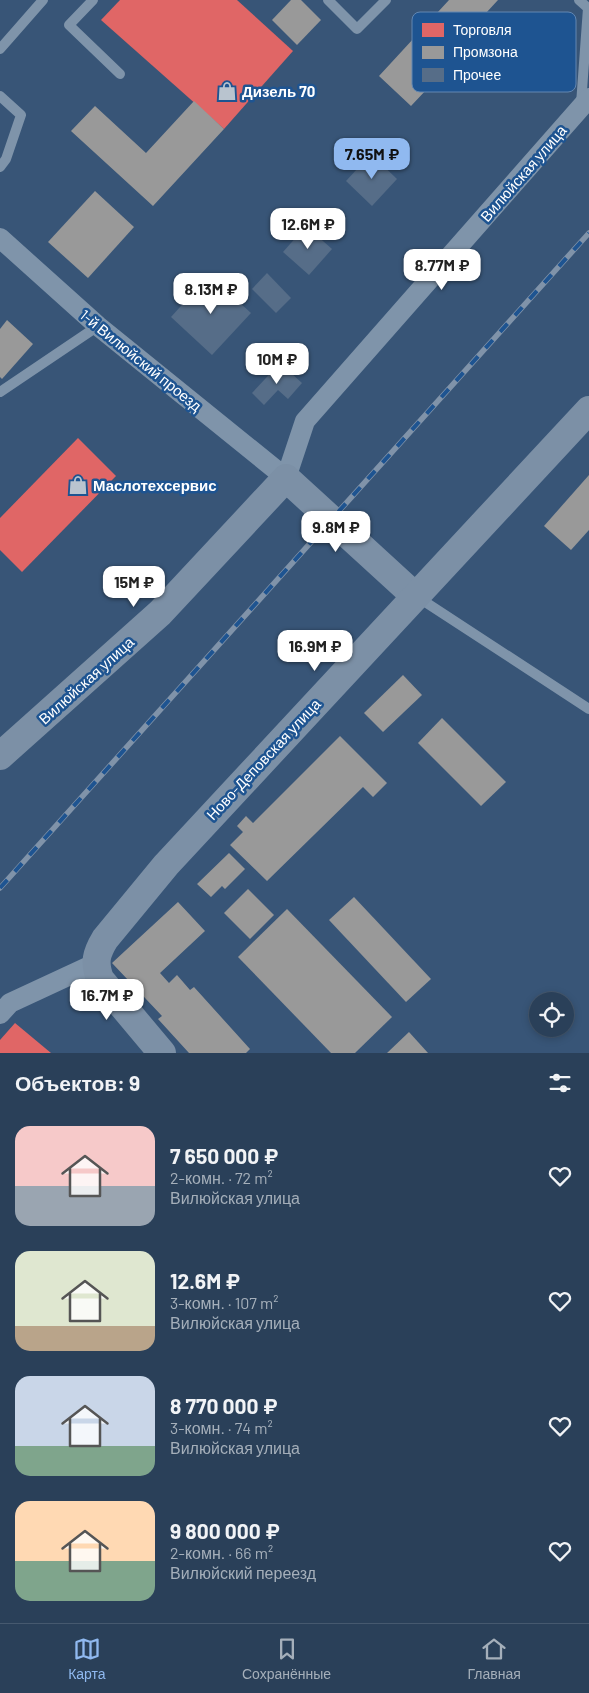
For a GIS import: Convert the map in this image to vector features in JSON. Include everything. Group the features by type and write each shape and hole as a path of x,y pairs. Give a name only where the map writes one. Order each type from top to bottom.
{"street":[{"name":"Вилюйская улица","path":"0,756 160,613 286,478 305,421 585,102"},
{"name":"1-й Вилюйский проезд","path":"0,238 98,326 286,478"},
{"name":"Ново-Деповская улица","path":"94,964 97,951 105,939 166,865 589,410"},
{"path":"286,478 415,596"},
{"path":"0,1014 10,1003 94,964 100,979 162,1053"}],"lane":[{"path":"0,49 43,0"},
{"path":"92,0 69,25 120,74"},
{"path":"328,0 357,29 386,0"},
{"path":"579,0 588,8 585,102"},
{"path":"0,96 21,115 6,159 0,167"},
{"path":"0,392 98,326"},
{"path":"415,596 589,709"}],"building: Торговля":[{"path":"120,0 237,0 293,51 224,129 101,20"},
{"path":"78,438 116,476 22,572 0,550 0,518"},
{"path":"15,1023 51,1053 0,1053 0,1040"}],"building: Промзона":[{"path":"291,0 301,0 321,20 297,45 272,20"},
{"path":"449,0 498,0 487,12 438,12"},
{"path":"412,40 412,92 424,92 411,106 379,76"},
{"path":"194,101 224,129 153,206 71,131 95,106 146,153"},
{"path":"95,191 134,227 88,278 48,242"},
{"path":"7,320 33,344 2,379 0,377 0,329"},
{"path":"589,475 589,530 571,550 544,526"},
{"path":"403,675 422,695 383,732 364,713"},
{"path":"442,718 506,782 481,806 418,743"},
{"path":"340,736 387,783 373,797 363,787 267,881 230,845 243,832 237,826 246,816 253,823"},
{"path":"229,853 245,869 225,889 222,886 211,897 197,884"},
{"path":"248,889 274,915 250,939 224,913"},
{"path":"354,897 431,979 406,1002 329,920"},
{"path":"178,902 205,931 160,973 169,983 177,975 190,990 194,987 250,1049 246,1053 189,1053 158,1019 162,1016 112,963"},
{"path":"287,909 392,1017 355,1053 331,1053 238,957"},
{"path":"409,1032 428,1053 387,1053"}],"building: Прочее":[{"path":"371,154 397,179 372,206 346,181"},
{"path":"306,226 332,249 309,275 283,252"},
{"path":"267,273 291,298 276,313 252,289"},
{"path":"209,275 251,313 212,355 171,317"},
{"path":"280,363 302,383 288,399 278,390 264,405 252,393"}],"railway":[{"path":"0,888 589,233"}],"place":[{"name":"Дизель 70","path":"227,91"},
{"name":"Маслотехсервис","path":"78,485"}]}
